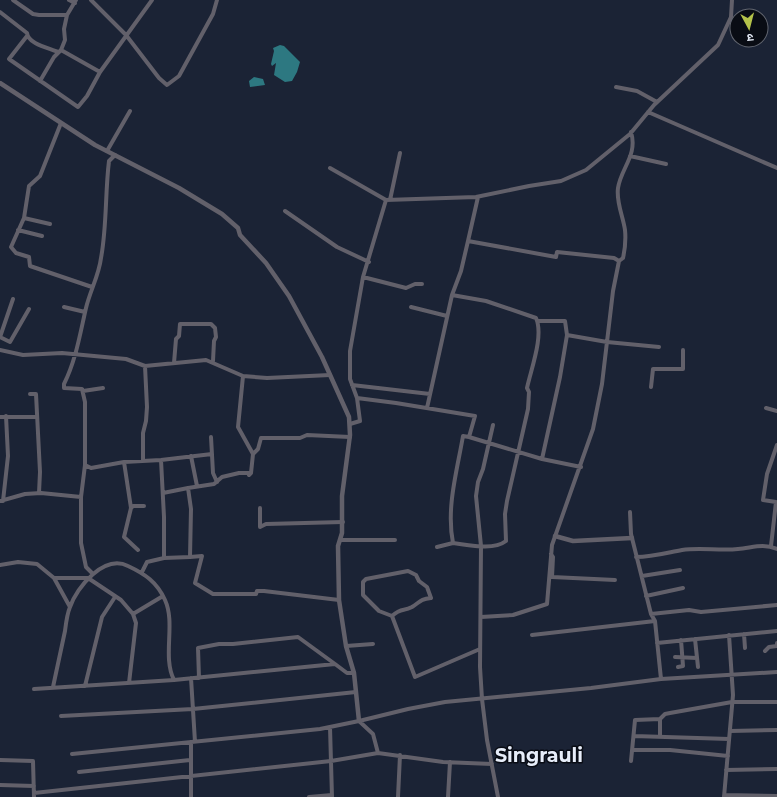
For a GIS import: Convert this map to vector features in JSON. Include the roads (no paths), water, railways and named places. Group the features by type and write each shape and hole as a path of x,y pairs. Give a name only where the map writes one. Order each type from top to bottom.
{"street":[{"path":"14,0 33,14 67,15"},
{"path":"21,5 25,0"},
{"path":"40,81 65,40 64,29 67,15 75,2 69,0"},
{"path":"91,0 126,35 159,78 167,85 179,76 213,14 217,0"},
{"path":"27,36 8,59 78,108 88,96 100,72 152,0"},
{"path":"330,168 388,200 478,197 561,181 586,170 631,132 657,102 718,45 731,18 732,0"},
{"path":"0,12 27,33 27,36 33,41 59,51 100,72"},
{"path":"0,83 61,124 107,151 179,188 222,214 238,228 240,235 266,262 286,291 330,376 349,418 350,437 342,496 343,522 341,540 338,546 338,600 346,646 354,673 360,721 373,734 378,753"},
{"path":"616,87 637,92 657,102"},
{"path":"107,151 130,111"},
{"path":"648,112 777,168"},
{"path":"61,124 40,176 29,186 24,218 11,247 16,253 29,257 30,266 92,287"},
{"path":"481,617 512,615 547,604 550,553 569,494 581,467 593,429 602,384 613,291 619,261 623,258 625,231 618,196 618,187 634,141 631,132"},
{"path":"350,424 360,421 357,398 350,380 350,351 363,277 388,200 400,153"},
{"path":"103,388 83,391 64,388 64,384 79,342 85,312 101,259 107,210 107,180 109,161 115,155"},
{"path":"630,156 666,164"},
{"path":"427,408 452,295 461,271 478,197"},
{"path":"286,211 337,247 369,262"},
{"path":"24,218 50,224"},
{"path":"18,230 42,236"},
{"path":"468,241 556,258 557,252 614,258 619,261"},
{"path":"363,277 406,288 415,284 422,284"},
{"path":"437,547 453,543 481,546 503,543 506,541 505,514 517,452 528,409 529,392 527,388 535,357 538,333 536,318 486,301 452,295"},
{"path":"13,299 0,338 10,342 29,309"},
{"path":"64,307 85,312"},
{"path":"411,307 447,316"},
{"path":"537,321 565,321 567,336 560,377 542,459"},
{"path":"174,363 176,339 179,336 180,324 199,323 211,324 215,328 216,338 214,341 213,361"},
{"path":"567,336 607,342 659,347"},
{"path":"0,350 23,355 62,353 126,359 145,366 191,360 213,361 242,376 286,378 314,375 330,376"},
{"path":"651,387 654,369 683,369 683,350"},
{"path":"143,462 143,433 147,407 145,366"},
{"path":"242,376 238,427 253,454"},
{"path":"352,385 430,394"},
{"path":"83,391 85,402 85,465 81,497 81,543 86,567 93,574"},
{"path":"30,394 36,394 40,472 38,493"},
{"path":"357,398 475,416 469,438"},
{"path":"766,408 777,411"},
{"path":"0,416 37,417"},
{"path":"6,416 8,456 2,501 25,494 38,493 55,493 81,497"},
{"path":"493,425 483,469 478,482 476,496 481,546 480,649 482,699 486,740 498,797"},
{"path":"163,493 216,482 222,477 234,474 250,474 253,454 258,448 261,438 300,438 307,435 350,437"},
{"path":"453,543 451,518 455,474 463,436 542,459 581,467"},
{"path":"210,437 213,473 216,482"},
{"path":"771,546 776,502 763,500 777,445"},
{"path":"85,465 91,468 124,462 143,462 212,454"},
{"path":"190,456 197,486"},
{"path":"161,460 164,558"},
{"path":"124,462 131,508 124,537 138,550"},
{"path":"772,463 777,464"},
{"path":"188,488 191,509 190,557"},
{"path":"131,508 133,506 144,506"},
{"path":"260,508 260,527 266,524 343,522"},
{"path":"630,512 632,538 636,557 651,614 655,621 661,679"},
{"path":"555,536 573,542 632,538"},
{"path":"341,540 395,540"},
{"path":"636,557 656,556 682,550 737,550 759,545 771,546 777,549"},
{"path":"550,553 553,557 552,576 614,580"},
{"path":"142,572 147,562 164,558 202,556 195,583 213,594 256,594 257,591 264,590 338,600"},
{"path":"0,565 18,562 37,564 54,578 70,607"},
{"path":"53,687 70,607 88,578 102,567 112,563 123,564 142,572 157,585 166,601 169,630 170,672 174,680"},
{"path":"642,576 680,570"},
{"path":"392,616 400,609 411,608 420,599 431,598 427,587 419,581 416,575 408,571 366,579 363,582 363,594 379,611 392,616 415,677 480,649"},
{"path":"54,578 88,578 115,597 133,614 136,623 129,683"},
{"path":"646,596 683,588"},
{"path":"133,614 163,596"},
{"path":"85,686 102,617 115,597"},
{"path":"651,614 689,610 701,612 777,605"},
{"path":"532,635 655,621"},
{"path":"657,642 777,631"},
{"path":"744,634 745,648"},
{"path":"729,636 733,674 730,731 724,796 777,796"},
{"path":"199,678 198,648 219,644 298,637 347,673 354,673"},
{"path":"695,639 698,667"},
{"path":"678,667 683,666 681,640"},
{"path":"765,651 768,647 777,646 777,643"},
{"path":"346,646 373,644"},
{"path":"691,647 696,645"},
{"path":"675,657 697,658"},
{"path":"34,689 199,678 335,664"},
{"path":"72,754 330,727 445,702 661,679 777,672"},
{"path":"191,678 193,709 193,742 190,760 191,797"},
{"path":"61,716 193,709 356,692"},
{"path":"631,761 635,720 660,719 665,714 732,702 777,702"},
{"path":"660,719 660,737"},
{"path":"309,797 332,796 330,727"},
{"path":"730,731 777,730"},
{"path":"634,736 729,739"},
{"path":"632,750 670,750 728,756"},
{"path":"0,760 33,761 34,795 48,791 331,761 378,753 450,762 492,764"},
{"path":"398,797 400,755"},
{"path":"79,772 190,760"},
{"path":"448,797 450,762"},
{"path":"726,770 777,768"},
{"path":"0,785 34,786"},
{"path":"47,797 48,791"}],"district":[{"name":"Singrauli","path":"539,755"}]}
